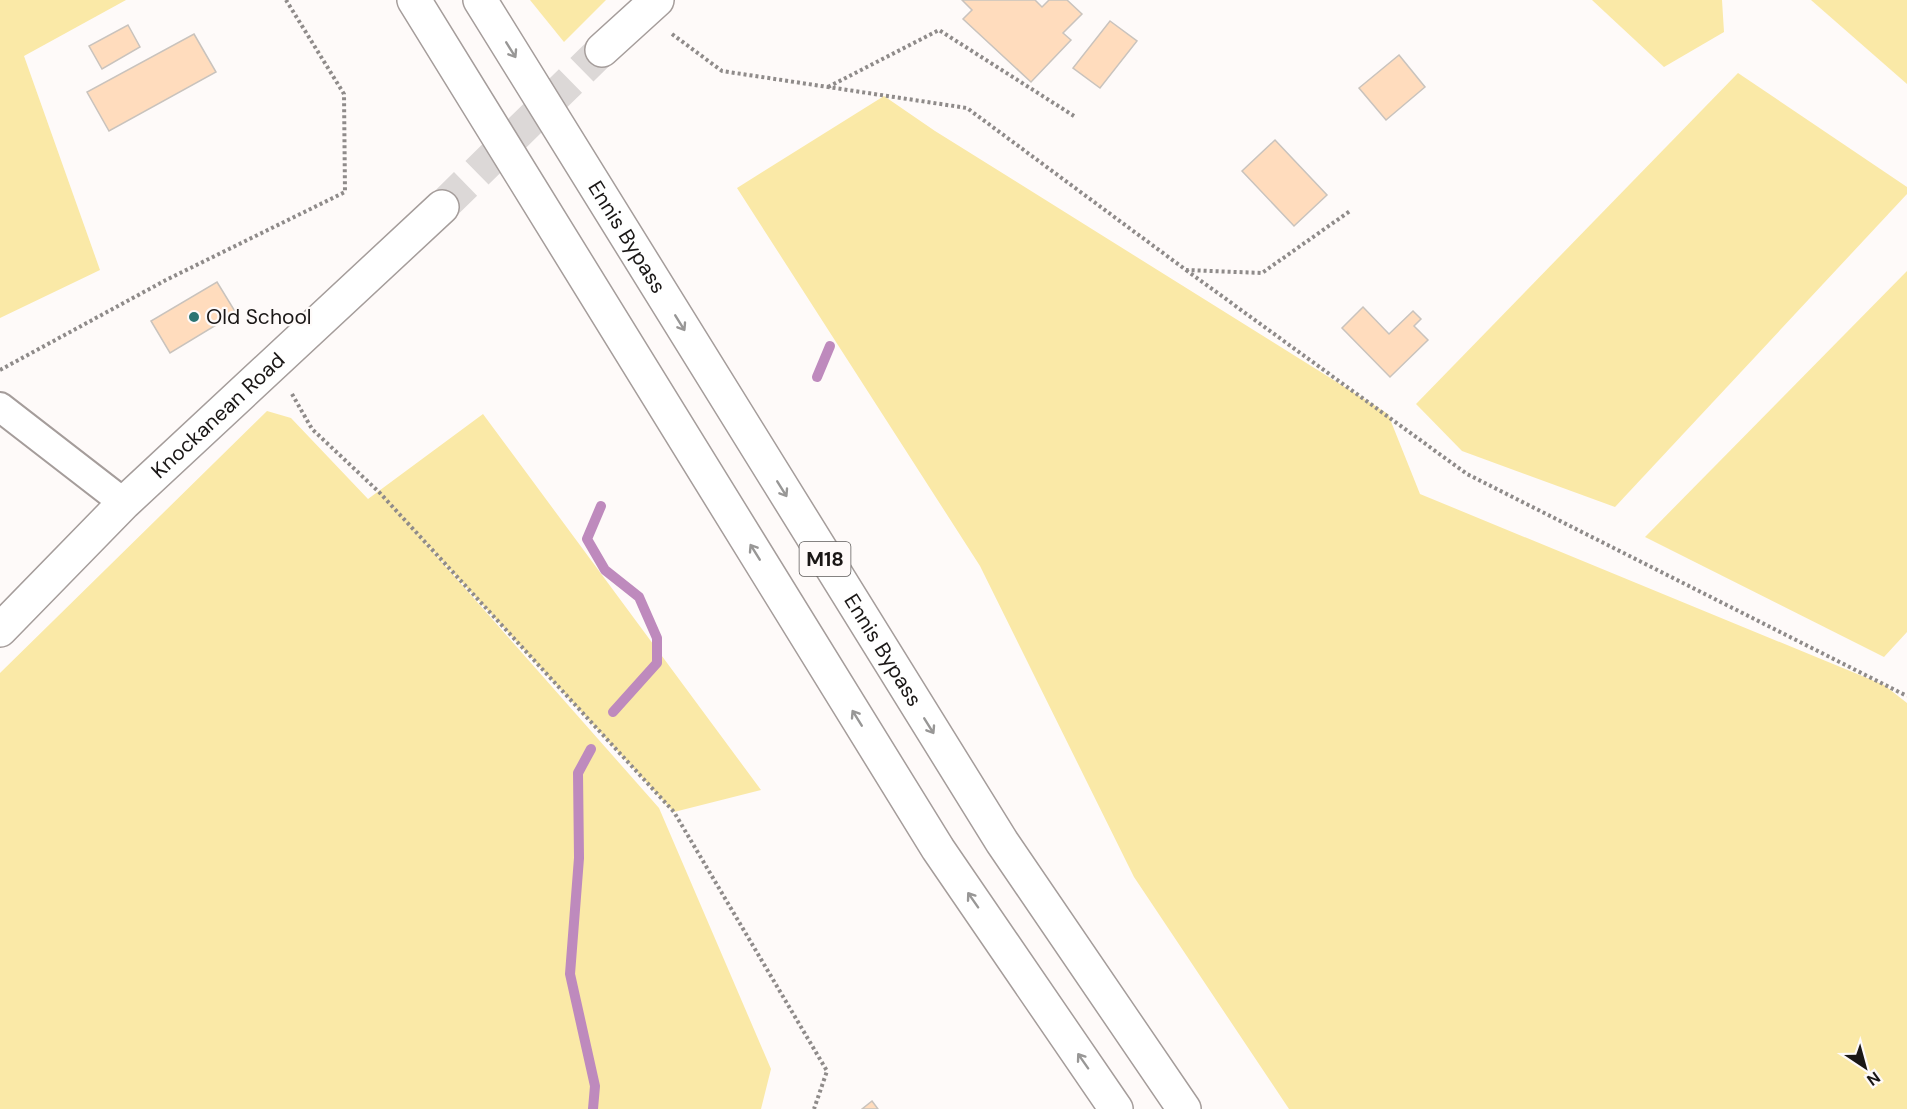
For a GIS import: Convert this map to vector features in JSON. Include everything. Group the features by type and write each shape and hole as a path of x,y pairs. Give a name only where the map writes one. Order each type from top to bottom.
{"main road":[{"name":"M18","path":"414,0 938,849 1116,1109"},
{"name":"Ennis Bypass","path":"480,0 1002,842 1184,1109"},
{"path":"602,50 650,6"},
{"name":"Knockanean Road","path":"0,630 124,503 442,207"}],"street":[{"path":"0,407 124,503"}],"path":[{"path":"0,370 166,280 345,192 344,94 286,0"},
{"path":"650,6 722,71 967,108 1467,474 1907,696"},
{"path":"827,88 939,30 1074,116"},
{"path":"1186,270 1262,273 1350,211"},
{"path":"275,363 312,429 379,492 674,812 827,1071 814,1109"}],"shaded area":[{"path":"0,0 126,0 24,56 100,270 0,318"},
{"path":"530,0 606,0 564,42"},
{"path":"1592,0 1722,0 1724,32 1664,67"},
{"path":"1811,0 1907,0 1907,84"},
{"path":"1738,73 1907,187 1907,194 1615,507 1462,451 1416,404"},
{"path":"884,96 935,131 1388,414 1420,494 1884,685 1907,703 1907,1109 1289,1109 1134,877 980,566 737,188"},
{"path":"1907,271 1907,632 1884,657 1645,537"},
{"path":"267,411 291,418 368,499 483,414 761,790 674,812 410,526 659,808 771,1069 761,1109 0,1109 0,673"}],"building":[{"path":"962,0 1035,0 1042,7 1049,0 1067,0 1082,14 1063,33 1071,40 1031,82 963,19 972,10"},
{"path":"1110,21 1137,41 1100,88 1073,68"},
{"path":"128,25 140,47 102,69 89,46"},
{"path":"194,34 216,72 109,131 87,92"},
{"path":"1399,55 1425,87 1386,120 1359,88"},
{"path":"1275,140 1327,195 1294,226 1242,171"},
{"name":"Old School","path":"217,282 236,313 170,353 151,321"},
{"path":"1363,307 1389,334 1413,311 1421,319 1414,326 1428,340 1390,377 1342,328"},
{"path":"872,1101 878,1109 862,1109"}],"waterway":[{"path":"817,377 830,346"},
{"path":"601,506 587,539 605,570 639,597 657,638 657,663 613,712"},
{"path":"591,749 578,773 579,858 570,974 595,1086 593,1109"}],"tunnel":[{"path":"442,207 602,50"}],"place":[{"name":"Old School","path":"194,317"}]}
